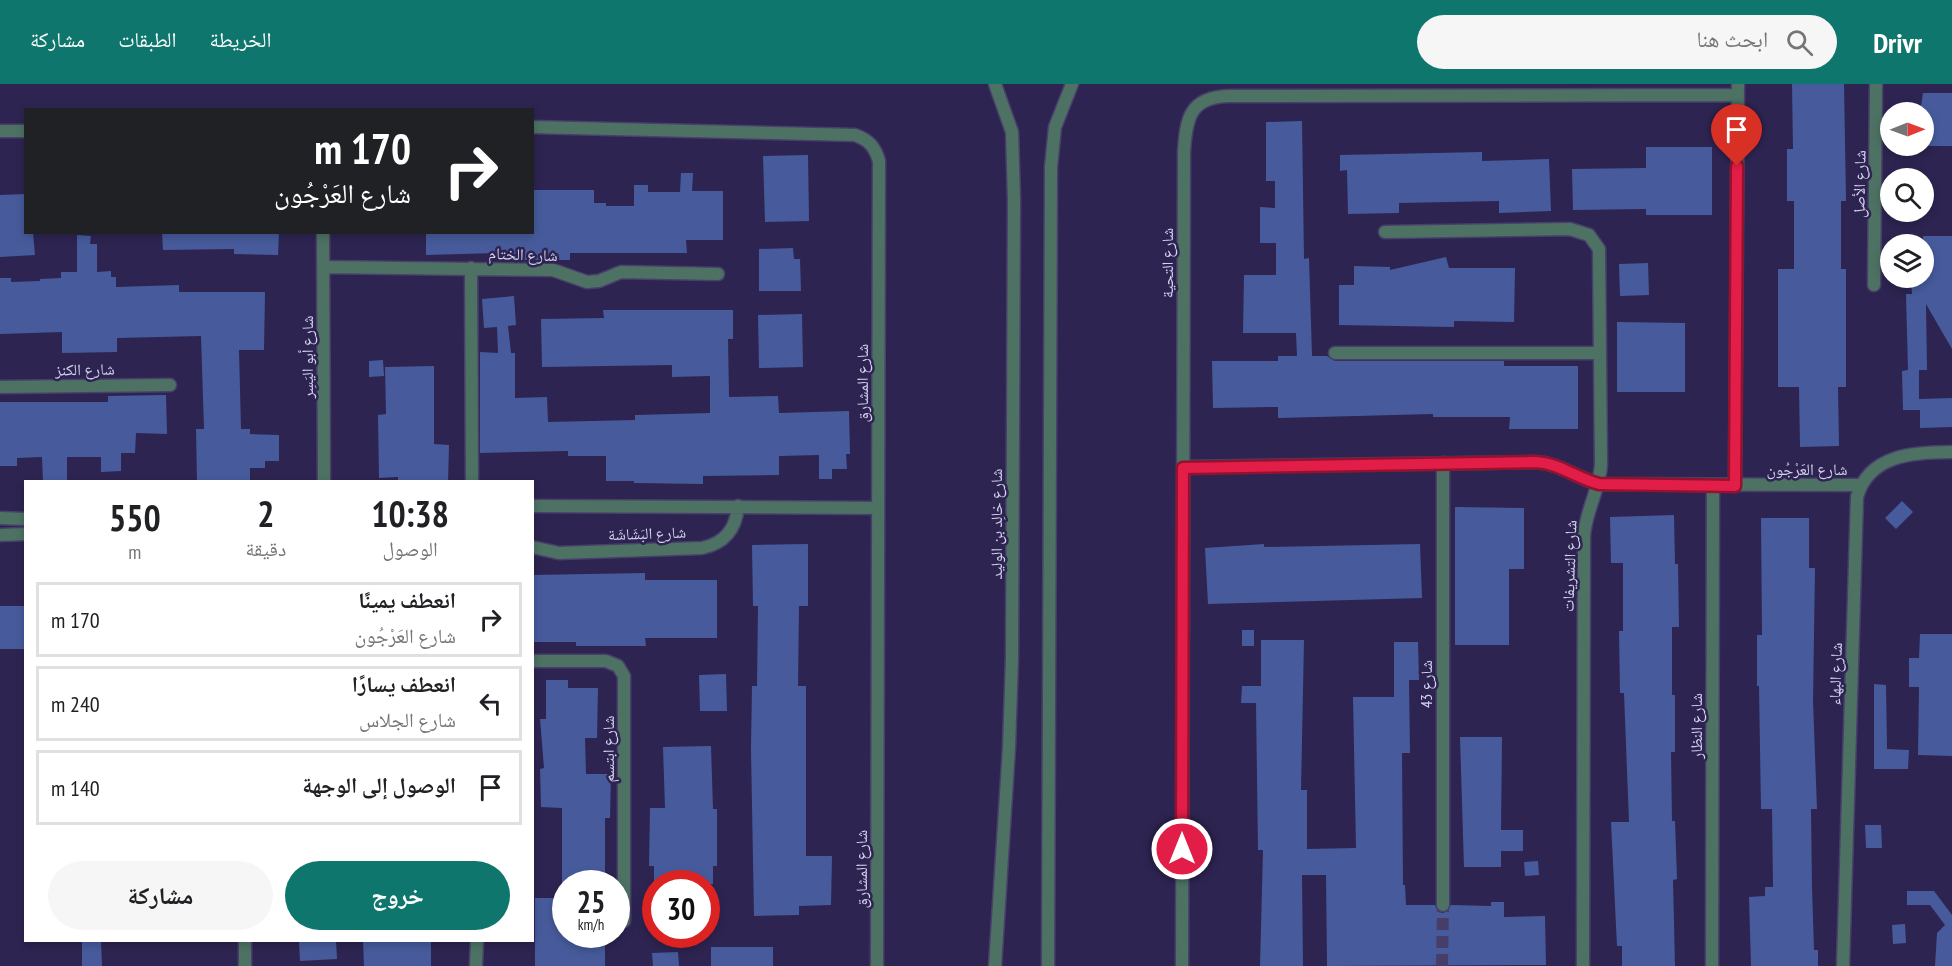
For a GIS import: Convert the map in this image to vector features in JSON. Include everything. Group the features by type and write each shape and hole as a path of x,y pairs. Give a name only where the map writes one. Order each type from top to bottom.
{"street":[{"name":"شارع خالِد بن الوليد","path":"995,84 1012,132 1014,212 1012,658 1009,757 995,966"},
{"path":"1048,966 1051,167 1055,127 1072,84"},
{"name":"شارع الأصل","path":"1874,285 1876,84"},
{"path":"1735,486 1737,89"},
{"name":"شارع التحية","path":"1182,966 1185,140 1190,114 1203,100 1229,96 1737,89"},
{"name":"شارع المشارق","path":"534,127 855,135 871,143 879,161 877,966"},
{"path":"0,131 24,131"},
{"name":"شارع التشريفات","path":"1385,232 1570,229 1584,232 1593,238 1599,249 1601,464 1599,484 1586,521 1584,537 1583,966"},
{"name":"شارع أبو اليَسِر","path":"323,234 324,480"},
{"name":"شارع الختام","path":"323,267 558,270 581,281 593,283 627,272 718,274"},
{"path":"471,268 472,480"},
{"path":"1335,353 1599,353"},
{"name":"شارع الكنز","path":"0,387 170,385"},
{"path":"1861,485 1892,459 1921,452 1952,452"},
{"name":"شارع العَرْجُون","path":"1183,468 1545,462 1599,484 1861,485"},
{"name":"شارع 43","path":"1443,463 1443,905"},
{"name":"شارع البهاء","path":"1844,966 1856,510 1861,485"},
{"name":"شارع النظار","path":"1712,966 1713,486"},
{"name":"شارع البَشَاشَة","path":"534,506 878,508"},
{"name":"شارع البَشَاشَة","path":"534,547 559,553 712,546 728,536 737,519 738,506"},
{"path":"0,518 24,519"},
{"path":"0,535 24,534"},
{"name":"شارع ابتسم","path":"534,661 606,662 618,666 624,676 624,870"},
{"path":"245,942 245,966"},
{"path":"476,966 477,942"},
{"path":"1048,948 1055,966"}],"building":[{"path":"1792,84 1844,84 1846,201 1841,201 1841,269 1846,269 1846,387 1838,387 1839,446 1800,447 1799,387 1778,387 1778,269 1794,269 1794,201 1787,201 1787,149 1793,149"},
{"path":"1923,93 1952,93 1952,146 1934,146 1934,102 1922,102"},
{"path":"1302,121 1304,259 1309,258 1312,356 1327,356 1335,361 1504,361 1504,366 1578,366 1578,429 1509,429 1510,417 1433,417 1433,414 1278,418 1278,407 1213,408 1212,361 1278,361 1278,356 1297,356 1296,333 1243,333 1244,275 1276,275 1276,243 1260,243 1260,207 1275,208 1275,181 1266,181 1266,122"},
{"path":"1646,147 1712,147 1712,215 1646,215 1646,209 1573,210 1572,169 1646,168"},
{"path":"1482,152 1482,161 1549,159 1551,211 1499,213 1499,201 1399,203 1399,213 1348,214 1347,170 1340,171 1340,155"},
{"path":"808,155 809,221 765,222 763,156"},
{"path":"681,173 693,173 692,191 723,191 723,240 686,240 687,253 570,253 570,260 497,260 497,253 426,255 426,234 534,234 534,190 594,190 594,203 606,203 606,206 634,206 634,185 648,185 648,192 680,192"},
{"path":"24,194 24,234 33,234 35,255 0,257 0,195"},
{"path":"162,234 279,234 278,255 234,254 234,249 163,250"},
{"path":"77,235 91,236 90,244 97,244 97,272 111,271 111,277 116,277 116,287 179,285 179,292 265,292 264,350 239,350 241,429 250,429 250,434 279,435 279,461 265,461 265,468 250,468 250,480 197,480 196,429 204,429 201,336 117,338 117,352 62,353 62,332 0,334 0,278 11,278 11,282 40,281 40,279 61,278 61,272 77,272"},
{"path":"1934,236 1952,236 1952,349 1926,304 1927,370 1919,370 1919,399 1952,398 1952,427 1920,428 1920,410 1903,410 1902,371 1908,370 1906,294 1912,294 1912,288 1934,288"},
{"path":"793,248 794,259 800,259 801,291 759,291 759,249"},
{"path":"1446,257 1449,268 1515,268 1514,322 1454,321 1454,327 1339,325 1339,285 1354,285 1354,266 1390,267 1390,270"},
{"path":"1648,263 1649,295 1620,296 1619,264"},
{"path":"514,296 516,325 508,326 511,353 515,353 515,398 547,397 548,422 635,420 635,415 710,413 710,376 672,377 672,365 542,367 541,319 604,318 603,310 733,310 733,339 728,339 729,397 778,396 779,413 849,411 850,454 846,454 847,469 832,469 832,479 819,479 819,455 779,456 779,475 703,476 703,484 634,483 634,481 606,481 606,456 568,456 568,451 480,453 480,352 498,353 497,327 484,328 482,299"},
{"path":"802,314 803,367 759,368 758,315"},
{"path":"1617,322 1685,323 1685,392 1617,392"},
{"path":"383,360 384,376 369,377 369,361"},
{"path":"434,366 434,444 449,445 448,480 379,478 378,415 386,414 385,367"},
{"path":"166,395 167,434 136,433 135,453 121,453 121,471 101,472 101,457 67,457 67,480 43,480 42,457 17,458 17,466 0,466 0,402 108,402 108,396"},
{"path":"1902,501 1913,512 1896,529 1885,518"},
{"path":"1455,507 1524,508 1524,569 1509,569 1509,645 1455,645"},
{"path":"1674,515 1675,564 1678,564 1679,627 1672,627 1675,752 1671,752 1672,821 1675,821 1677,879 1673,880 1675,966 1622,966 1622,946 1617,946 1611,822 1629,822 1624,693 1620,693 1619,631 1623,631 1623,563 1611,563 1610,517"},
{"path":"1761,518 1809,518 1809,568 1815,568 1813,701 1817,809 1811,809 1814,950 1818,950 1818,966 1751,966 1749,897 1765,896 1765,887 1773,887 1772,809 1761,809 1759,686 1757,686 1757,635 1762,635"},
{"path":"808,544 808,606 799,606 798,686 806,686 806,856 832,856 831,905 799,906 799,915 754,916 751,749 752,686 757,686 758,606 753,606 752,545"},
{"path":"1264,544 1264,547 1420,544 1422,598 1208,604 1205,548"},
{"path":"645,573 645,580 717,580 717,638 645,638 646,646 576,646 576,642 534,642 534,575"},
{"path":"0,606 24,606 24,649 0,649"},
{"path":"1242,630 1254,630 1254,646 1242,646"},
{"path":"1920,634 1952,634 1952,756 1918,755 1919,687 1909,687 1909,658 1919,658"},
{"path":"1261,640 1304,640 1301,790 1307,790 1307,849 1356,848 1353,697 1394,697 1394,642 1418,642 1419,680 1409,680 1410,753 1402,753 1403,885 1405,885 1406,905 1435,905 1438,912 1444,913 1451,905 1491,906 1491,902 1504,902 1504,917 1545,916 1546,965 1327,966 1326,875 1302,875 1303,966 1260,966 1263,850 1258,850 1256,703 1241,703 1242,686 1261,686"},
{"path":"726,674 727,711 700,711 699,675"},
{"path":"546,680 568,680 568,688 598,688 597,738 585,738 586,774 611,774 610,818 605,818 605,870 562,870 562,808 541,807 540,769 544,768 540,719 546,719"},
{"path":"1874,684 1886,685 1887,749 1909,750 1908,769 1874,769"},
{"path":"1460,737 1502,737 1501,830 1523,830 1523,851 1501,851 1501,867 1464,867"},
{"path":"711,746 713,809 717,809 717,866 713,866 713,870 654,870 654,866 649,866 650,808 665,808 663,747"},
{"path":"1865,825 1881,825 1882,848 1866,848"},
{"path":"1538,861 1539,875 1525,876 1524,862"},
{"path":"1907,891 1934,891 1952,915 1952,966 1935,966 1937,933 1945,925 1930,905 1907,905"},
{"path":"535,898 552,898 552,948 605,948 605,966 535,966"},
{"path":"1905,924 1906,943 1893,944 1892,925"},
{"path":"82,942 101,942 102,966 82,966"},
{"path":"299,942 336,942 337,959 300,961"},
{"path":"363,942 431,942 431,966 364,966"},
{"path":"773,947 773,966 711,966 711,948"},
{"path":"678,952 679,966 653,966 652,953"}],"tunnel":[{"path":"1442,966 1443,905"}],"route":[{"path":"1182,849 1183,468 1545,462 1569,470 1584,480 1599,484 1735,486 1737,166"}]}
